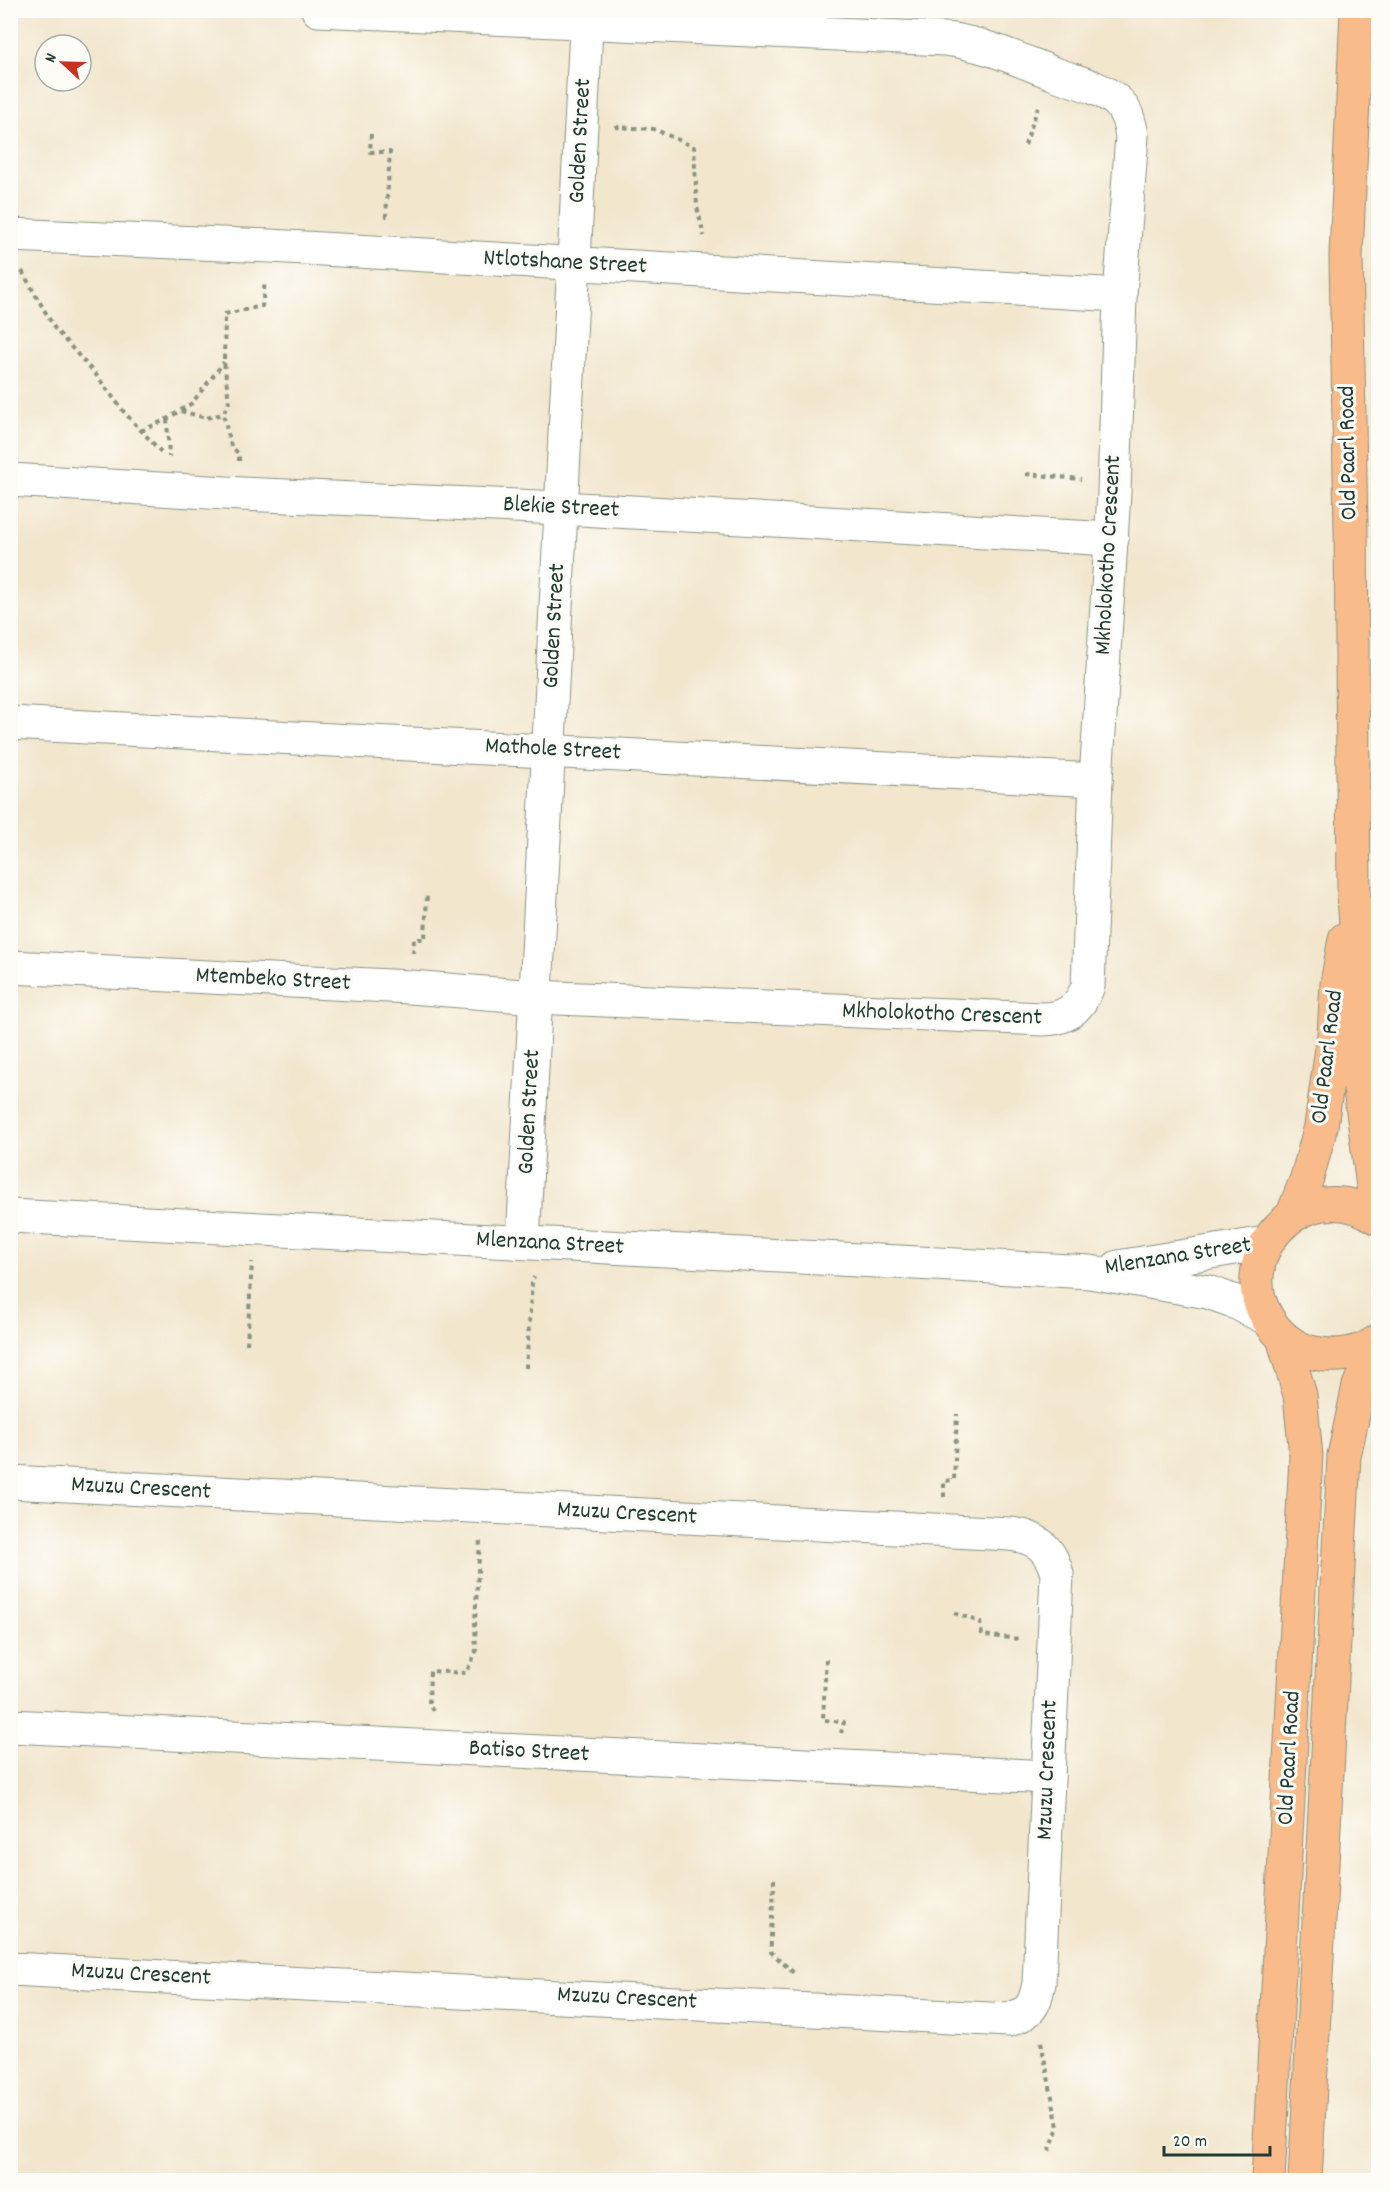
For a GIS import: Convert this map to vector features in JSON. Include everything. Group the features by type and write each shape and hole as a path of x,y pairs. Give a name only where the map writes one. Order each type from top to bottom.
{"main road":[{"name":"Old Paarl Road","path":"1357,10 1346,255 1354,896 1360,983 1359,1082 1378,1217"},
{"name":"Old Paarl Road","path":"1293,1214 1307,1178 1321,1126 1334,1034 1337,984 1354,896"},
{"name":"Old Paarl Road","path":"1268,2181 1306,1456 1300,1395 1275,1328 1257,1294 1257,1268 1266,1243 1278,1227 1293,1214 1313,1206 1335,1203 1357,1206 1378,1217"},
{"name":"Old Paarl Road","path":"1275,1328 1305,1351 1330,1357 1354,1354 1378,1342"},
{"name":"Old Paarl Road","path":"1305,2181 1344,1456 1359,1386 1378,1342"}],"street":[{"name":"Mkholokotho Crescent","path":"318,10 587,16 966,41 1112,97 1120,105 1130,125 1131,147 1120,295 1112,539 1096,780 1088,987 1077,1007 1067,1015 1055,1019 1043,1019 536,997"},
{"name":"Golden Street","path":"536,1243 536,997 587,16"},
{"name":"Ntlotshane Street","path":"10,235 270,246 377,254 1120,295"},
{"name":"Blekie Street","path":"10,480 242,495 561,508 1112,539"},
{"name":"Mathole Street","path":"10,723 1096,780"},
{"name":"Mtembeko Street","path":"10,966 410,987 536,997"},
{"name":"Mlenzana Street","path":"10,1216 1090,1272 1208,1292 1233,1300 1275,1328"},
{"name":"Mlenzana Street","path":"1090,1272 1266,1243"},
{"name":"Mzuzu Crescent","path":"10,1482 1025,1536 1037,1542 1047,1551 1054,1561 1057,1574 1039,1983 1034,2006 1009,2020 10,1969"},
{"name":"Batiso Street","path":"10,1726 1048,1777"}],"path":[{"path":"1025,145 1049,72"},
{"path":"581,125 654,129 694,147 697,207 716,271"},
{"path":"371,134 370,152 390,152 386,216 381,220 377,254"},
{"path":"242,495 239,454 231,446 223,414 229,402 224,361 225,314 262,306 270,246"},
{"path":"21,268 55,329 98,376 124,412 170,460 167,419"},
{"path":"141,430 167,419 192,403 224,361"},
{"path":"180,410 206,418 223,414"},
{"path":"1026,474 1080,479 1081,490 1114,493"},
{"path":"410,987 414,939 425,939 427,893"},
{"path":"247,1344 255,1228"},
{"path":"526,1368 536,1243"},
{"path":"943,1530 944,1481 954,1480 957,1414"},
{"path":"434,1747 436,1716 429,1704 430,1671 466,1673 476,1652 478,1550 484,1507"},
{"path":"954,1614 980,1622 982,1635 1054,1642"},
{"path":"826,1659 823,1720 844,1722 840,1738 854,1741 853,1767"},
{"path":"774,1878 773,1917 770,1929 771,1952 800,1978 796,2008"},
{"path":"1034,2006 1058,2127 1048,2155"}]}
